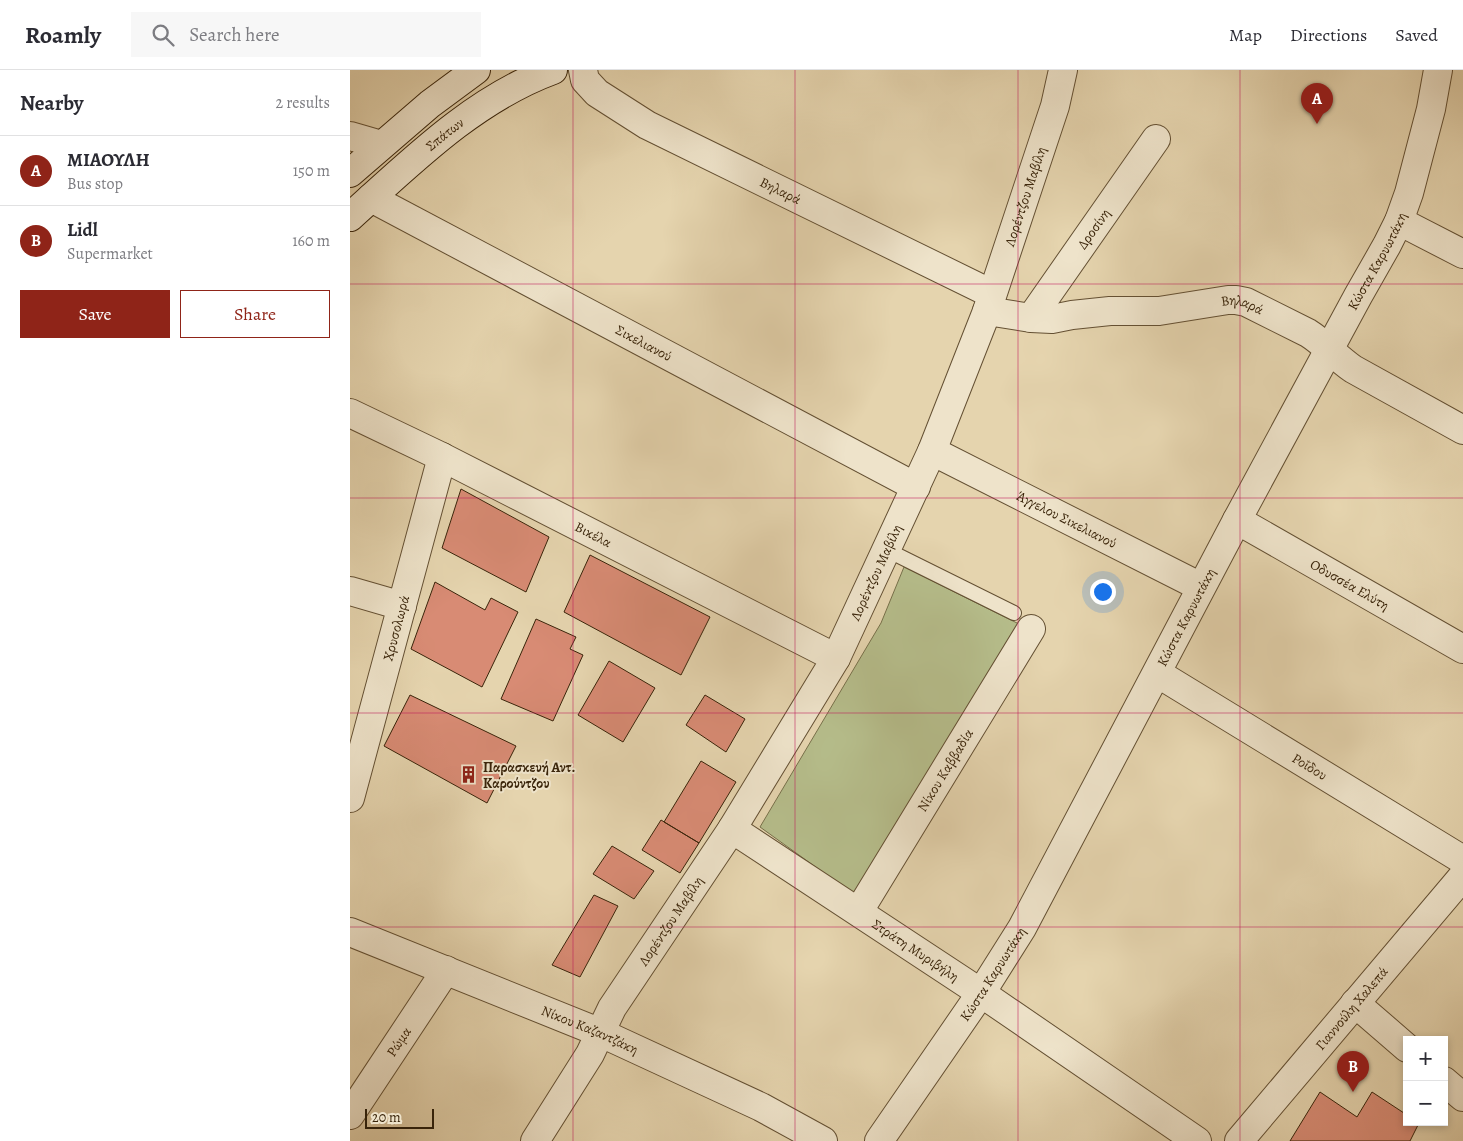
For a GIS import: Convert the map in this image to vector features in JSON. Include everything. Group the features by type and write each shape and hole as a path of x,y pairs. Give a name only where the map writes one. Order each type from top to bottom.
{"street":[{"path":"350,173 381,144 476,70"},
{"name":"Σπάτων","path":"350,217 452,128 485,104 520,83 552,70"},
{"name":"Βηλαρά","path":"583,70 585,80 597,93 647,124 990,303 1031,318 1052,319 1110,311 1159,311 1228,300 1246,302 1308,332 1353,369 1463,430"},
{"name":"Λορέντζου Μαβίλη","path":"535,1141 590,1054 612,1008 732,829 836,658 932,451 990,303 1055,106 1063,70"},
{"name":"Κώστα Καρυωτάκη","path":"879,1141 981,993 1022,928 1237,520 1399,220 1416,167 1431,109 1438,70"},
{"path":"350,136 381,144"},
{"name":"Δροσίνη","path":"1031,318 1156,139"},
{"name":"Σικελιανού","path":"371,198 916,487"},
{"path":"1399,220 1463,254"},
{"name":"Βικέλα","path":"350,413 442,457 836,658"},
{"name":"Άγγελου Σικελιανού","path":"932,451 1201,588"},
{"name":"Χρυσολωρά","path":"350,798 358,740 402,606 442,457"},
{"name":"Οδυσσέα Ελύτη","path":"1237,520 1463,649"},
{"path":"350,591 402,606"},
{"name":"Νίκου Καββαδία","path":"859,911 1023,621"},
{"name":"Ροΐδου","path":"1157,673 1463,860"},
{"name":"Στράτη Μυριβήλη","path":"732,829 859,911 1197,1141"},
{"name":"Γιαννούλη Χαλεπά","path":"1239,1141 1463,876"},
{"name":"Νίκου Καζαντζάκη","path":"350,932 601,1033 761,1107 823,1141"},
{"name":"Ρώμα","path":"350,1115 446,970"},
{"path":"1356,1003 1403,1044"},
{"path":"1448,1084 1463,1097"}],"lane":[{"path":"887,550 1023,621"}],"green space":[{"path":"904,567 1019,624 860,899 760,827 881,623"}],"building":[{"path":"461,489 549,537 526,592 442,548"},
{"path":"590,555 710,617 681,675 564,612"},
{"path":"435,582 485,610 491,598 518,612 482,687 411,649"},
{"path":"536,619 576,637 570,649 583,655 553,721 501,699"},
{"path":"609,661 655,688 623,742 578,715"},
{"name":"Παρασκευή Αντ. Καρούντζου","path":"410,695 516,746 487,803 384,746"},
{"path":"705,695 745,719 726,752 686,725"},
{"path":"701,761 736,782 699,843 664,822"},
{"path":"661,820 699,843 680,873 642,850"},
{"path":"612,846 654,871 634,899 593,874"},
{"path":"594,895 618,906 580,977 552,965"},
{"path":"1320,1092 1357,1117 1372,1092 1403,1112 1403,1126 1418,1126 1410,1141 1290,1141"}],"place":[{"name":"ΜΙΑΟΥΛΗ","path":"1317,124"},
{"name":"Παρασκευή Αντ. Καρούντζου","path":"469,775"},
{"name":"Lidl","path":"1353,1092"}]}
